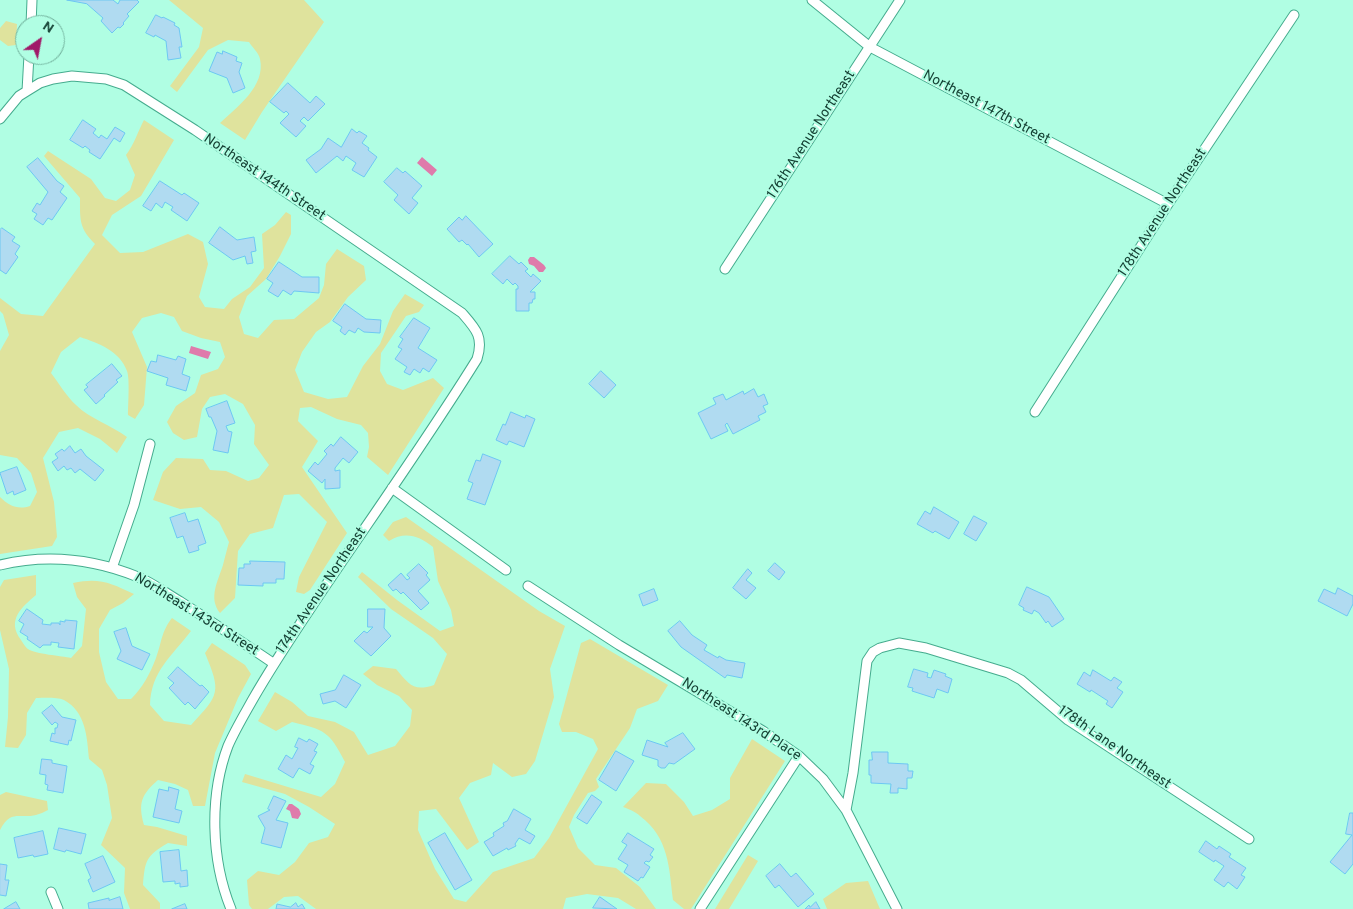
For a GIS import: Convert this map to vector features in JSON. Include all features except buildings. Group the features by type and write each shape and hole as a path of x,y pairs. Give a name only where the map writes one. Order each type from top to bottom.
{"street":[{"path":"31,15 32,0"},
{"name":"Northeast 147th Street","path":"812,0 870,47 1168,204"},
{"name":"176th Avenue Northeast","path":"725,269 900,0"},
{"name":"178th Avenue Northeast","path":"1035,412 1168,204 1294,15"},
{"path":"27,91 28,65"},
{"name":"Northeast 144th Street","path":"0,120 19,96 40,83 53,79 72,76 106,79 124,85 195,130 462,313 480,337"},
{"name":"174th Avenue Northeast","path":"231,909 226,897 215,833 216,803 228,747 273,663 477,359 480,349 480,337"},
{"path":"112,568 134,505 150,444"},
{"path":"392,488 506,570"},
{"name":"Northeast 143rd Street","path":"0,565 14,561 75,560 112,568 140,578 215,624 273,663"},
{"name":"Northeast 143rd Place","path":"528,586 620,645 763,731 799,756 823,779 846,810 897,909"},
{"name":"178th Lane Northeast","path":"846,810 867,661 873,652 899,642 1008,673 1021,680 1068,720 1248,840"},
{"path":"700,909 799,756"},
{"path":"51,892 58,909"}],"green space":[{"path":"169,0 304,0 324,22 245,140 220,123 242,103 254,87 261,69 258,55 249,42 228,40 208,50 177,92 170,86 199,47 203,28"},
{"path":"6,21 15,23 15,45 8,46 0,40 0,28"},
{"path":"144,120 174,140 141,196 112,215 102,235 120,253 143,252 188,234 203,242 208,264 199,297 205,307 224,309 232,299 250,287 264,268 262,234 275,225 286,212 291,215 291,234 280,256 266,279 247,296 239,317 244,334 258,338 274,320 294,319 319,298 324,285 326,264 337,249 364,266 366,280 348,297 330,322 316,332 302,352 295,370 304,392 328,399 347,397 363,366 380,344 393,311 405,294 424,305 419,312 406,316 381,353 380,371 387,384 403,390 433,378 444,388 388,475 367,457 369,447 368,433 361,425 337,419 311,407 300,408 298,421 318,441 302,467 347,533 310,590 304,594 296,592 299,577 327,522 299,494 284,495 273,528 250,534 238,551 235,598 220,613 216,607 214,595 229,542 219,522 201,507 180,509 153,500 163,472 176,458 203,459 210,470 226,471 248,481 259,478 269,465 254,444 255,425 243,404 225,394 210,397 202,409 197,437 184,440 173,433 167,422 176,406 195,393 201,375 218,369 225,357 220,342 182,331 174,317 161,313 142,318 132,332 147,367 144,405 135,419 128,415 129,386 127,371 124,364 114,353 101,345 80,337 61,352 51,373 66,394 82,410 127,437 117,453 100,439 78,428 59,432 43,458 54,502 57,537 52,546 0,554 0,497 7,503 22,508 30,506 37,492 31,473 17,458 0,455 0,351 9,335 3,314 0,311 0,298 21,314 43,316 95,244 83,228 80,198 44,156 48,151 91,179 105,198 116,201 130,190 135,175 126,155"},
{"path":"406,517 539,611 565,626 550,669 554,697 535,761 526,774 512,777 493,763 491,775 470,783 459,798 479,842 467,850 436,809 419,811 418,830 435,869 454,899 466,902 493,872 534,858 549,838 598,749 593,739 576,732 562,732 559,724 581,643 590,639 668,685 658,701 637,709 630,728 596,779 599,787 595,791 588,793 569,827 578,848 595,865 616,868 640,887 656,909 636,909 618,898 587,894 566,898 563,909 316,909 298,896 284,897 268,909 252,909 249,905 247,880 258,871 279,875 295,862 309,843 328,837 335,824 285,794 242,782 245,774 321,797 335,784 345,762 335,744 325,733 319,730 292,722 276,731 258,721 275,692 292,702 308,716 335,722 354,732 368,755 395,746 410,726 412,710 399,696 377,685 363,674 373,666 396,669 412,685 421,688 427,687 434,685 447,654 433,638 391,609 358,577 362,572 440,631 454,626 451,610 438,581 433,547 412,536 401,536 389,541 383,535 393,522"},
{"path":"36,575 36,595 21,609 15,620 15,626 26,648 42,654 71,658 82,646 86,609 77,597 73,583 82,581 105,582 134,594 110,610 99,629 99,652 106,682 118,699 131,699 143,685 154,664 162,637 172,618 191,631 158,673 151,693 150,705 164,721 191,725 208,706 215,692 215,685 214,676 205,653 212,643 245,665 251,674 238,698 215,753 205,806 193,806 188,790 175,784 158,780 148,790 142,800 141,811 144,825 187,836 187,846 168,843 151,855 146,864 143,885 160,903 160,909 130,909 124,893 125,868 101,845 112,818 107,785 102,770 89,759 84,726 77,711 61,699 36,698 27,713 26,735 18,748 5,747 9,669 0,630 0,587 4,580"},
{"path":"752,739 785,761 691,909 684,909 673,900 666,854 657,834 638,815 623,807 646,783 666,784 684,802 693,816 712,810 730,799 730,778"},
{"path":"6,792 47,801 48,810 36,815 12,817 4,823 0,830 0,795"},
{"path":"748,855 758,861 729,909 715,909"},
{"path":"868,881 880,909 827,909 823,899 846,883"}],"shaded area":[{"path":"422,157 437,170 432,176 417,163"},
{"path":"530,257 534,257 544,265 546,268 543,272 539,272 534,266 529,264 528,260"},
{"path":"191,346 211,352 208,359 189,353"},
{"path":"289,804 299,809 301,814 298,819 292,818 290,811 286,809"}]}
